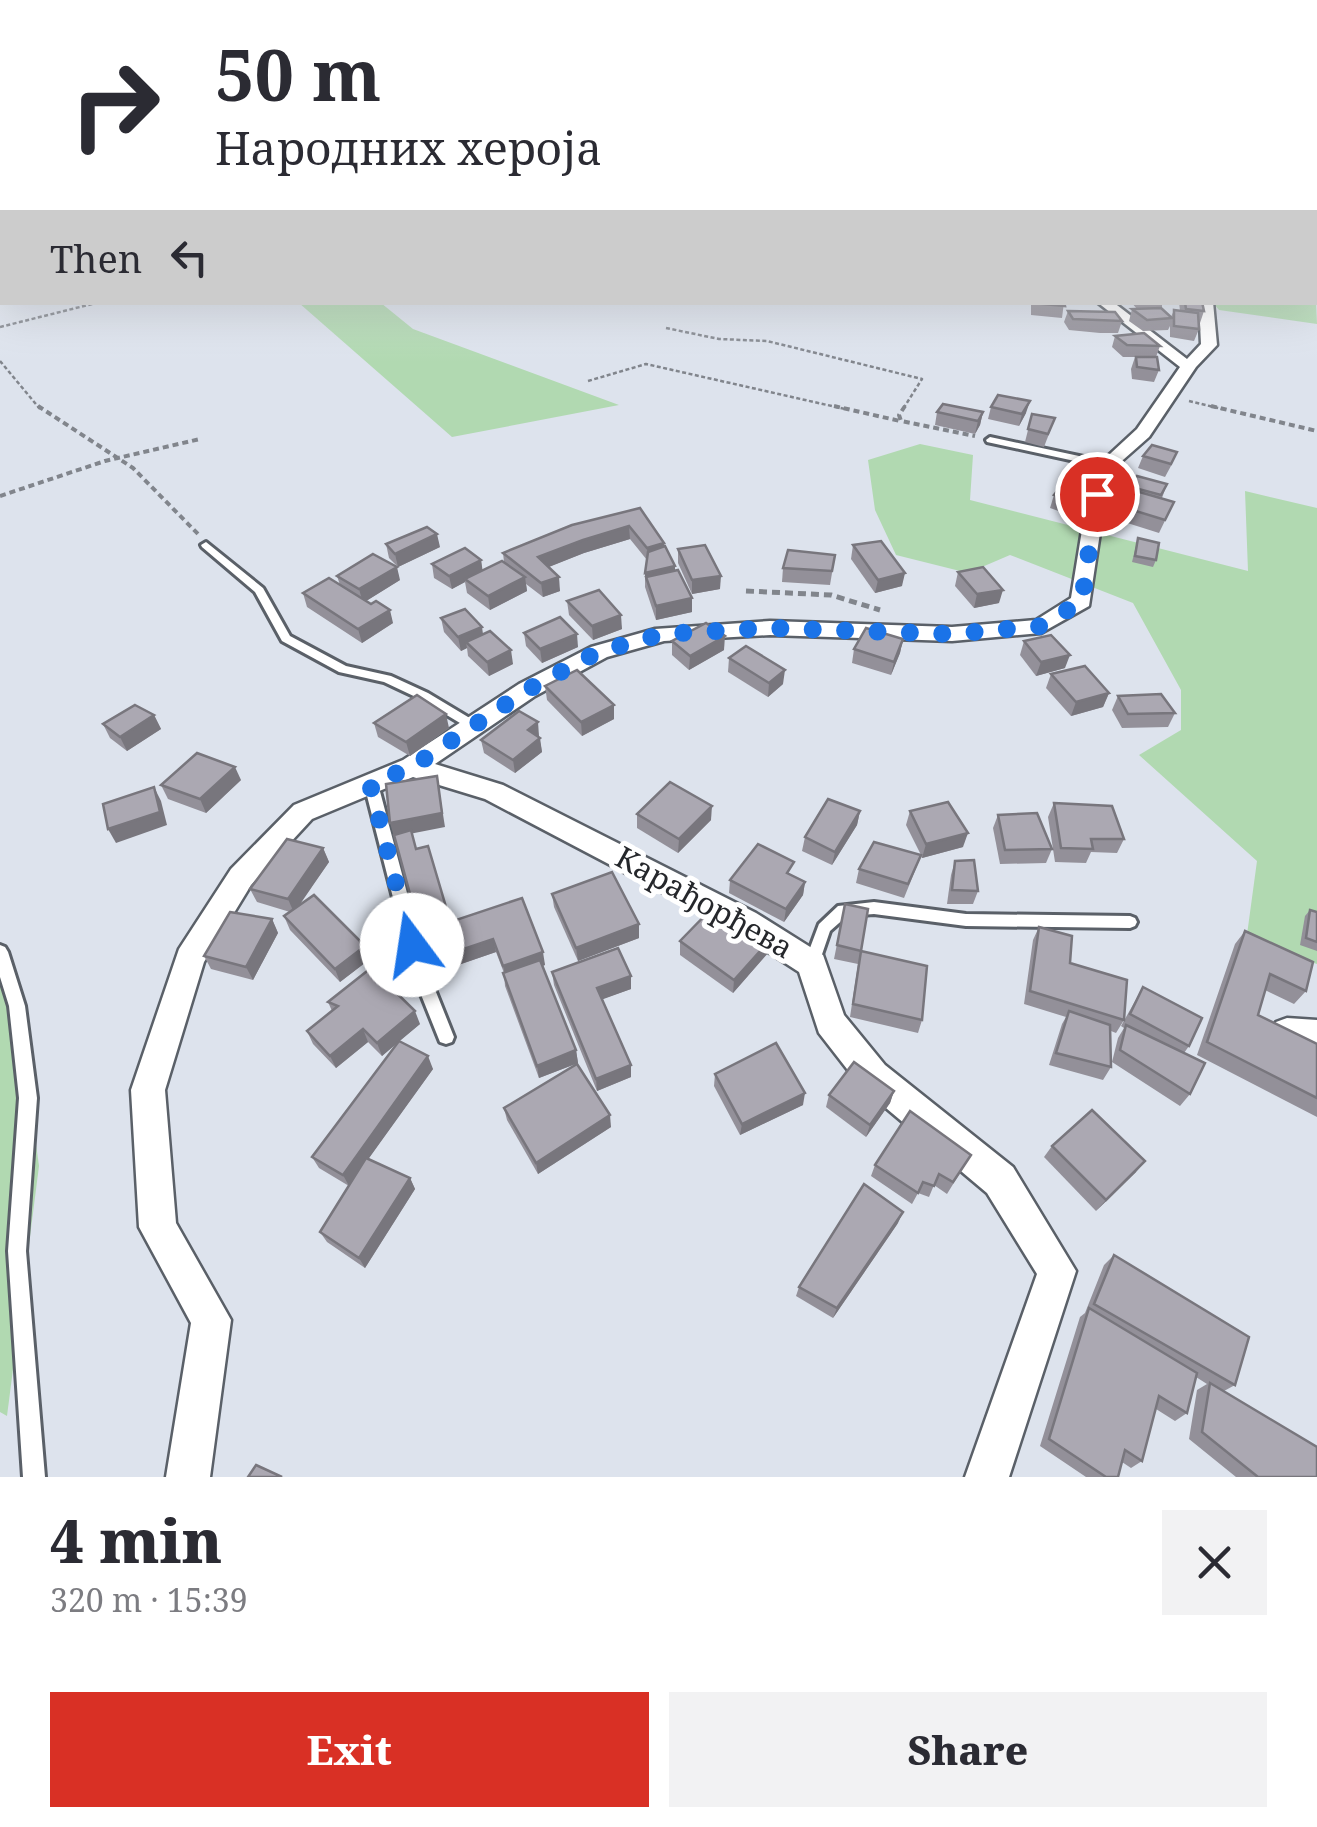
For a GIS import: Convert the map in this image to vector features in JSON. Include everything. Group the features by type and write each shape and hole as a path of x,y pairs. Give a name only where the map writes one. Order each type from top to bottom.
{"street":[{"path":"1108,305 1176,360 1189,365"},
{"path":"188,1477 211,1320 158,1226 148,1090 190,958 241,876 303,812 412,767 527,690 598,652 663,634 770,628 916,633 1042,626 1082,601 1097,494 1108,465 1142,433 1171,397 1189,365 1209,344 1206,305"},
{"name":"Карађорђева","path":"412,767 494,792 746,922 812,964 830,1022 873,1076 1000,1180 1056,1272 986,1477"}],"lane":[{"path":"990,440 1108,465"},
{"path":"206,545 258,590 286,638 343,669 386,679 424,696 474,726"},
{"path":"370,784 420,972 446,1037"},
{"path":"812,964 824,928 843,910 874,908 966,920 1130,922"},
{"path":"0,952 17,1006 28,1098 17,1252 34,1477"}],"path":[{"path":"0,327 88,305"},
{"path":"666,328 720,338 767,340 922,379 899,415 900,421"},
{"path":"0,361 43,412 118,458 157,489 206,545"},
{"path":"588,380 600,382 633,365 646,364 990,440"},
{"path":"1171,397 1317,431"},
{"path":"0,496 118,458 200,440"},
{"path":"746,590 831,595 864,602 916,633"}],"green space":[{"path":"301,305 383,305 413,329 619,405 452,437"},
{"path":"1215,305 1316,305 1317,324 1219,310"},
{"path":"920,444 973,455 970,500 1248,571 1245,491 1317,508 1317,964 1246,942 1257,861 1139,755 1181,730 1181,690 1133,603 1010,555 968,573 896,555 875,510 868,460"},
{"path":"0,986 17,1006 39,1166 7,1416 0,1412"}],"building":[{"path":"1185,305 1203,305 1204,311 1186,309"},
{"path":"1161,308 1172,318 1147,320 1132,309"},
{"path":"1174,310 1198,313 1199,329 1174,326"},
{"path":"1068,311 1115,312 1122,321 1073,319"},
{"path":"1144,333 1160,346 1127,345 1115,336"},
{"path":"1136,357 1157,357 1159,370 1137,367"},
{"path":"998,395 1030,401 1022,414 991,407"},
{"path":"943,404 983,412 978,421 937,412"},
{"path":"1032,414 1055,418 1048,434 1028,429"},
{"path":"1152,445 1177,452 1171,464 1143,456"},
{"path":"1070,476 1088,481 1074,502 1054,495"},
{"path":"1137,476 1167,484 1161,495 1131,487"},
{"path":"1136,491 1174,502 1165,520 1126,508"},
{"path":"640,508 664,543 647,548 629,526 583,540 538,557 559,577 541,583 503,553 572,525"},
{"path":"427,527 437,534 395,554 386,544"},
{"path":"1138,538 1159,543 1156,560 1135,556"},
{"path":"881,541 905,573 878,580 853,545"},
{"path":"705,545 721,576 692,580 678,549"},
{"path":"665,546 675,566 645,573 648,552"},
{"path":"465,548 481,560 449,576 432,564"},
{"path":"788,550 835,555 832,571 783,568"},
{"path":"373,554 397,567 359,589 337,576"},
{"path":"502,561 525,577 488,596 465,579"},
{"path":"983,567 1003,590 977,594 958,572"},
{"path":"678,570 692,598 656,606 646,577"},
{"path":"329,578 371,604 376,601 390,610 358,629 303,593"},
{"path":"599,590 621,615 592,626 567,601"},
{"path":"465,609 482,627 458,637 441,618"},
{"path":"560,617 577,634 540,649 524,633"},
{"path":"706,623 725,636 690,656 672,641"},
{"path":"866,628 903,639 894,662 854,649"},
{"path":"490,631 511,650 487,662 466,642"},
{"path":"1051,635 1070,655 1041,662 1024,641"},
{"path":"746,646 785,670 769,683 729,658"},
{"path":"1085,666 1109,693 1076,702 1051,674"},
{"path":"577,670 614,705 581,722 545,686"},
{"path":"1161,694 1175,713 1128,714 1118,696"},
{"path":"417,695 446,714 406,742 374,723"},
{"path":"135,705 154,715 120,737 103,724"},
{"path":"519,711 538,722 528,730 540,738 513,760 481,740"},
{"path":"197,753 235,767 200,799 161,785"},
{"path":"437,776 442,813 390,823 386,784"},
{"path":"670,782 712,806 679,839 637,814"},
{"path":"154,787 160,812 108,829 103,804"},
{"path":"828,799 860,811 835,852 805,837"},
{"path":"948,802 968,833 926,844 910,811"},
{"path":"1054,803 1112,806 1124,839 1091,839 1093,849 1061,848"},
{"path":"1037,813 1052,849 1005,850 998,815"},
{"path":"411,830 416,849 428,846 446,907 416,916 394,835"},
{"path":"287,839 323,848 288,899 250,889"},
{"path":"874,842 921,855 908,884 859,869"},
{"path":"758,844 794,862 787,873 805,882 786,909 730,880"},
{"path":"974,860 978,891 952,890 955,861"},
{"path":"612,872 639,924 576,948 552,894"},
{"path":"314,895 365,946 335,969 284,916"},
{"path":"522,898 543,952 503,966 493,939 428,961 420,932"},
{"path":"716,904 770,940 734,980 680,941"},
{"path":"845,904 868,909 861,951 837,945"},
{"path":"1310,910 1317,912 1317,942 1306,938"},
{"path":"230,912 272,919 246,967 204,956"},
{"path":"1039,927 1072,936 1070,963 1127,980 1124,1020 1030,991"},
{"path":"1245,931 1313,962 1306,991 1270,974 1258,1015 1317,1044 1317,1098 1207,1042"},
{"path":"618,948 631,976 597,988 631,1065 596,1079 552,972"},
{"path":"861,951 927,966 922,1020 853,1004"},
{"path":"540,960 576,1050 537,1066 503,973"},
{"path":"371,968 415,1011 377,1043 363,1029 330,1056 307,1031 338,1006 328,1002"},
{"path":"1143,987 1202,1018 1189,1046 1130,1014"},
{"path":"1069,1011 1110,1025 1111,1067 1056,1053"},
{"path":"1126,1025 1205,1063 1190,1094 1120,1050"},
{"path":"399,1041 428,1056 343,1175 312,1157"},
{"path":"776,1043 805,1093 742,1124 715,1074"},
{"path":"854,1062 894,1091 870,1125 829,1095"},
{"path":"577,1064 610,1115 536,1163 504,1108"},
{"path":"1092,1110 1145,1161 1106,1200 1052,1146"},
{"path":"910,1111 971,1155 953,1182 939,1174 934,1186 923,1182 918,1193 875,1165"},
{"path":"366,1158 410,1178 359,1258 320,1232"},
{"path":"864,1184 903,1212 837,1308 799,1287"},
{"path":"1114,1255 1249,1337 1235,1385 1094,1304"},
{"path":"1089,1308 1197,1373 1187,1413 1159,1396 1142,1461 1125,1450 1118,1477 1106,1477 1049,1439"},
{"path":"1210,1383 1317,1447 1317,1477 1258,1477 1202,1432"},
{"path":"256,1465 282,1477 248,1477"}],"route":[{"path":"412,945 370,784 412,767 527,690 598,652 663,634 770,628 952,634 1042,626 1082,601 1097,494"}]}
